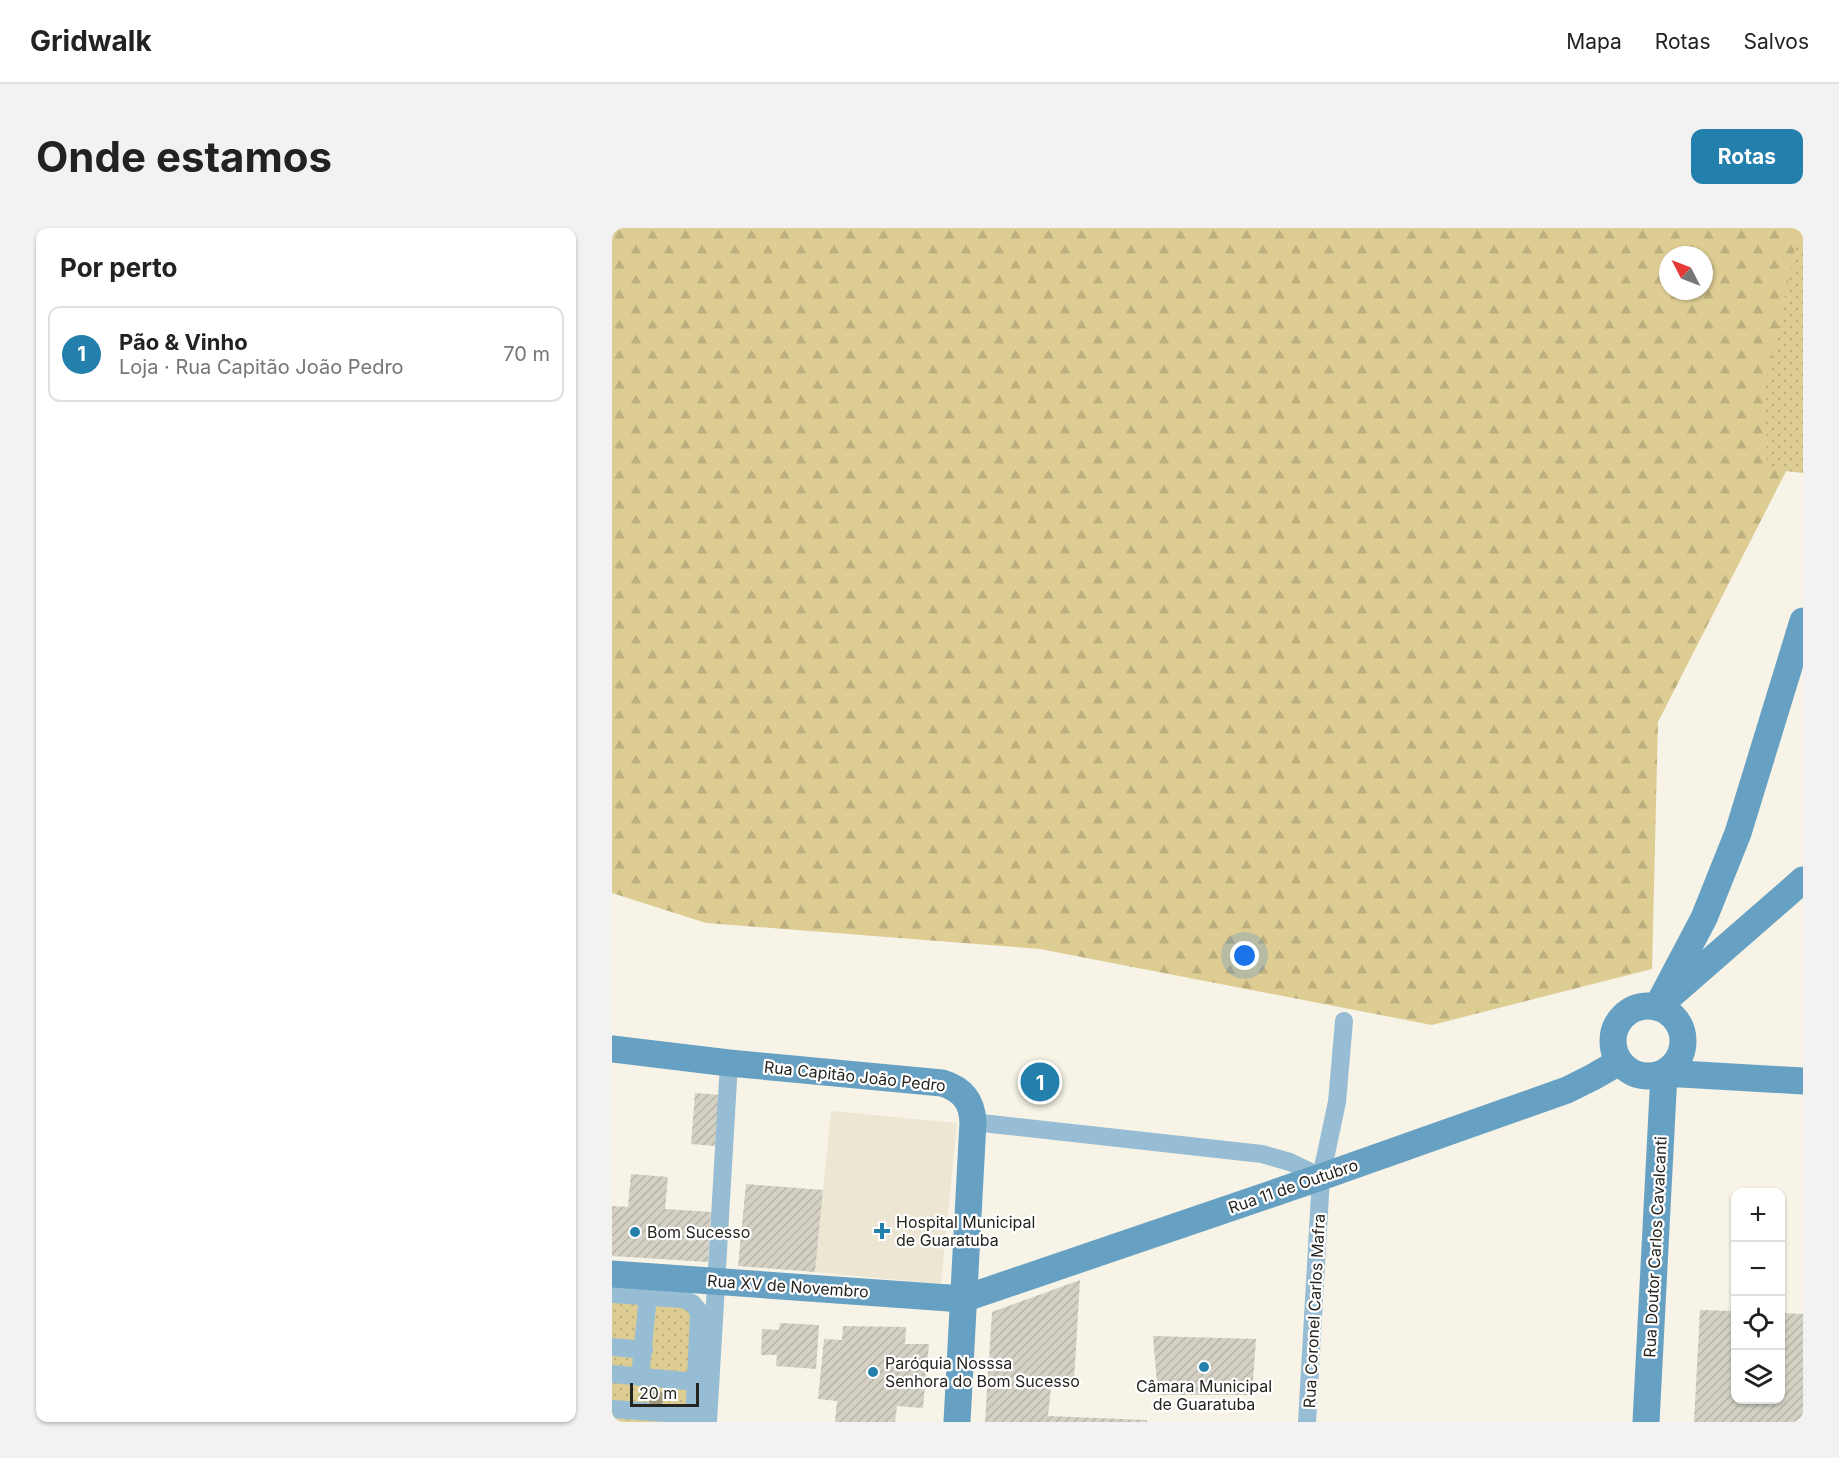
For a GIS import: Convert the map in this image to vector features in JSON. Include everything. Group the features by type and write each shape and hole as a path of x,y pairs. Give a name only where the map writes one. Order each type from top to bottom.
{"main road":[{"path":"1657,1007 1704,918 1738,833 1803,621"},
{"path":"1657,1007 1803,880"},
{"path":"1657,1007 1668,1012 1677,1021 1682,1032 1683,1043 1674,1065 1655,1076 1644,1077 1626,1069 1619,1062 1612,1041 1619,1021 1626,1013 1636,1008 1657,1007"},
{"name":"Rua Capitão João Pedro","path":"612,1049 729,1063 942,1083 953,1086 966,1096 972,1110 973,1122"},
{"name":"Rua 11 de Outubro","path":"963,1299 1322,1177 1567,1090 1619,1062"},
{"path":"1664,1072 1803,1081"},
{"name":"Rua Doutor Carlos Cavalcanti","path":"1646,1422 1664,1072"},
{"path":"957,1422 973,1122"},
{"name":"Rua XV de Novembro","path":"612,1274 963,1299"}],"street":[{"name":"Rua Coronel Carlos Mafra","path":"1307,1422 1322,1177 1338,1102 1344,1021"},
{"path":"699,1420 717,1281 729,1063"},
{"path":"973,1122 1262,1154 1290,1162 1322,1177"},
{"path":"612,1294 685,1300 692,1303 699,1311 696,1382 699,1420"},
{"path":"640,1377 648,1296"},
{"path":"612,1347 644,1350"},
{"path":"613,1380 640,1377 696,1382"},
{"path":"612,1409 699,1420"}],"shaded area":[{"name":"Hospital Municipal de Guaratuba","path":"831,1111 957,1123 941,1284 815,1272"}],"green space":[{"path":"612,228 1803,228 1803,438 1658,722 1652,969 1432,1025 1040,949 706,923 612,893"},
{"path":"1803,244 1803,473 1767,469 1765,387 1796,246"},
{"path":"612,1294 692,1303 694,1422 612,1422"}],"building":[{"path":"695,1093 720,1095 715,1146 691,1144"},
{"path":"631,1174 668,1177 665,1209 711,1212 708,1262 612,1256 612,1206 628,1207"},
{"path":"746,1184 823,1190 815,1272 738,1266"},
{"path":"1080,1280 1074,1381 1052,1379 1048,1416 1147,1420 1147,1422 985,1422 992,1312"},
{"path":"1700,1310 1731,1311 1731,1404 1785,1404 1785,1313 1803,1314 1803,1422 1694,1422"},
{"path":"780,1323 819,1325 816,1369 776,1366 777,1355 761,1355 762,1329 779,1330"},
{"name":"Paróquia Nosssa Senhora do Bom Sucesso","path":"843,1326 906,1327 905,1344 929,1344 923,1408 897,1406 895,1422 835,1422 837,1401 818,1399 824,1339 842,1340"},
{"name":"Câmara Municipal de Guaratuba","path":"1153,1336 1256,1339 1252,1395 1158,1395"}],"place":[{"name":"Pão & Vinho","path":"1040,1082"},
{"name":"Hospital Municipal de Guaratuba","path":"882,1231"},
{"name":"Bom Sucesso","path":"635,1232"},
{"name":"Câmara Municipal de Guaratuba","path":"1204,1367"},
{"name":"Paróquia Nosssa Senhora do Bom Sucesso","path":"873,1372"}]}
